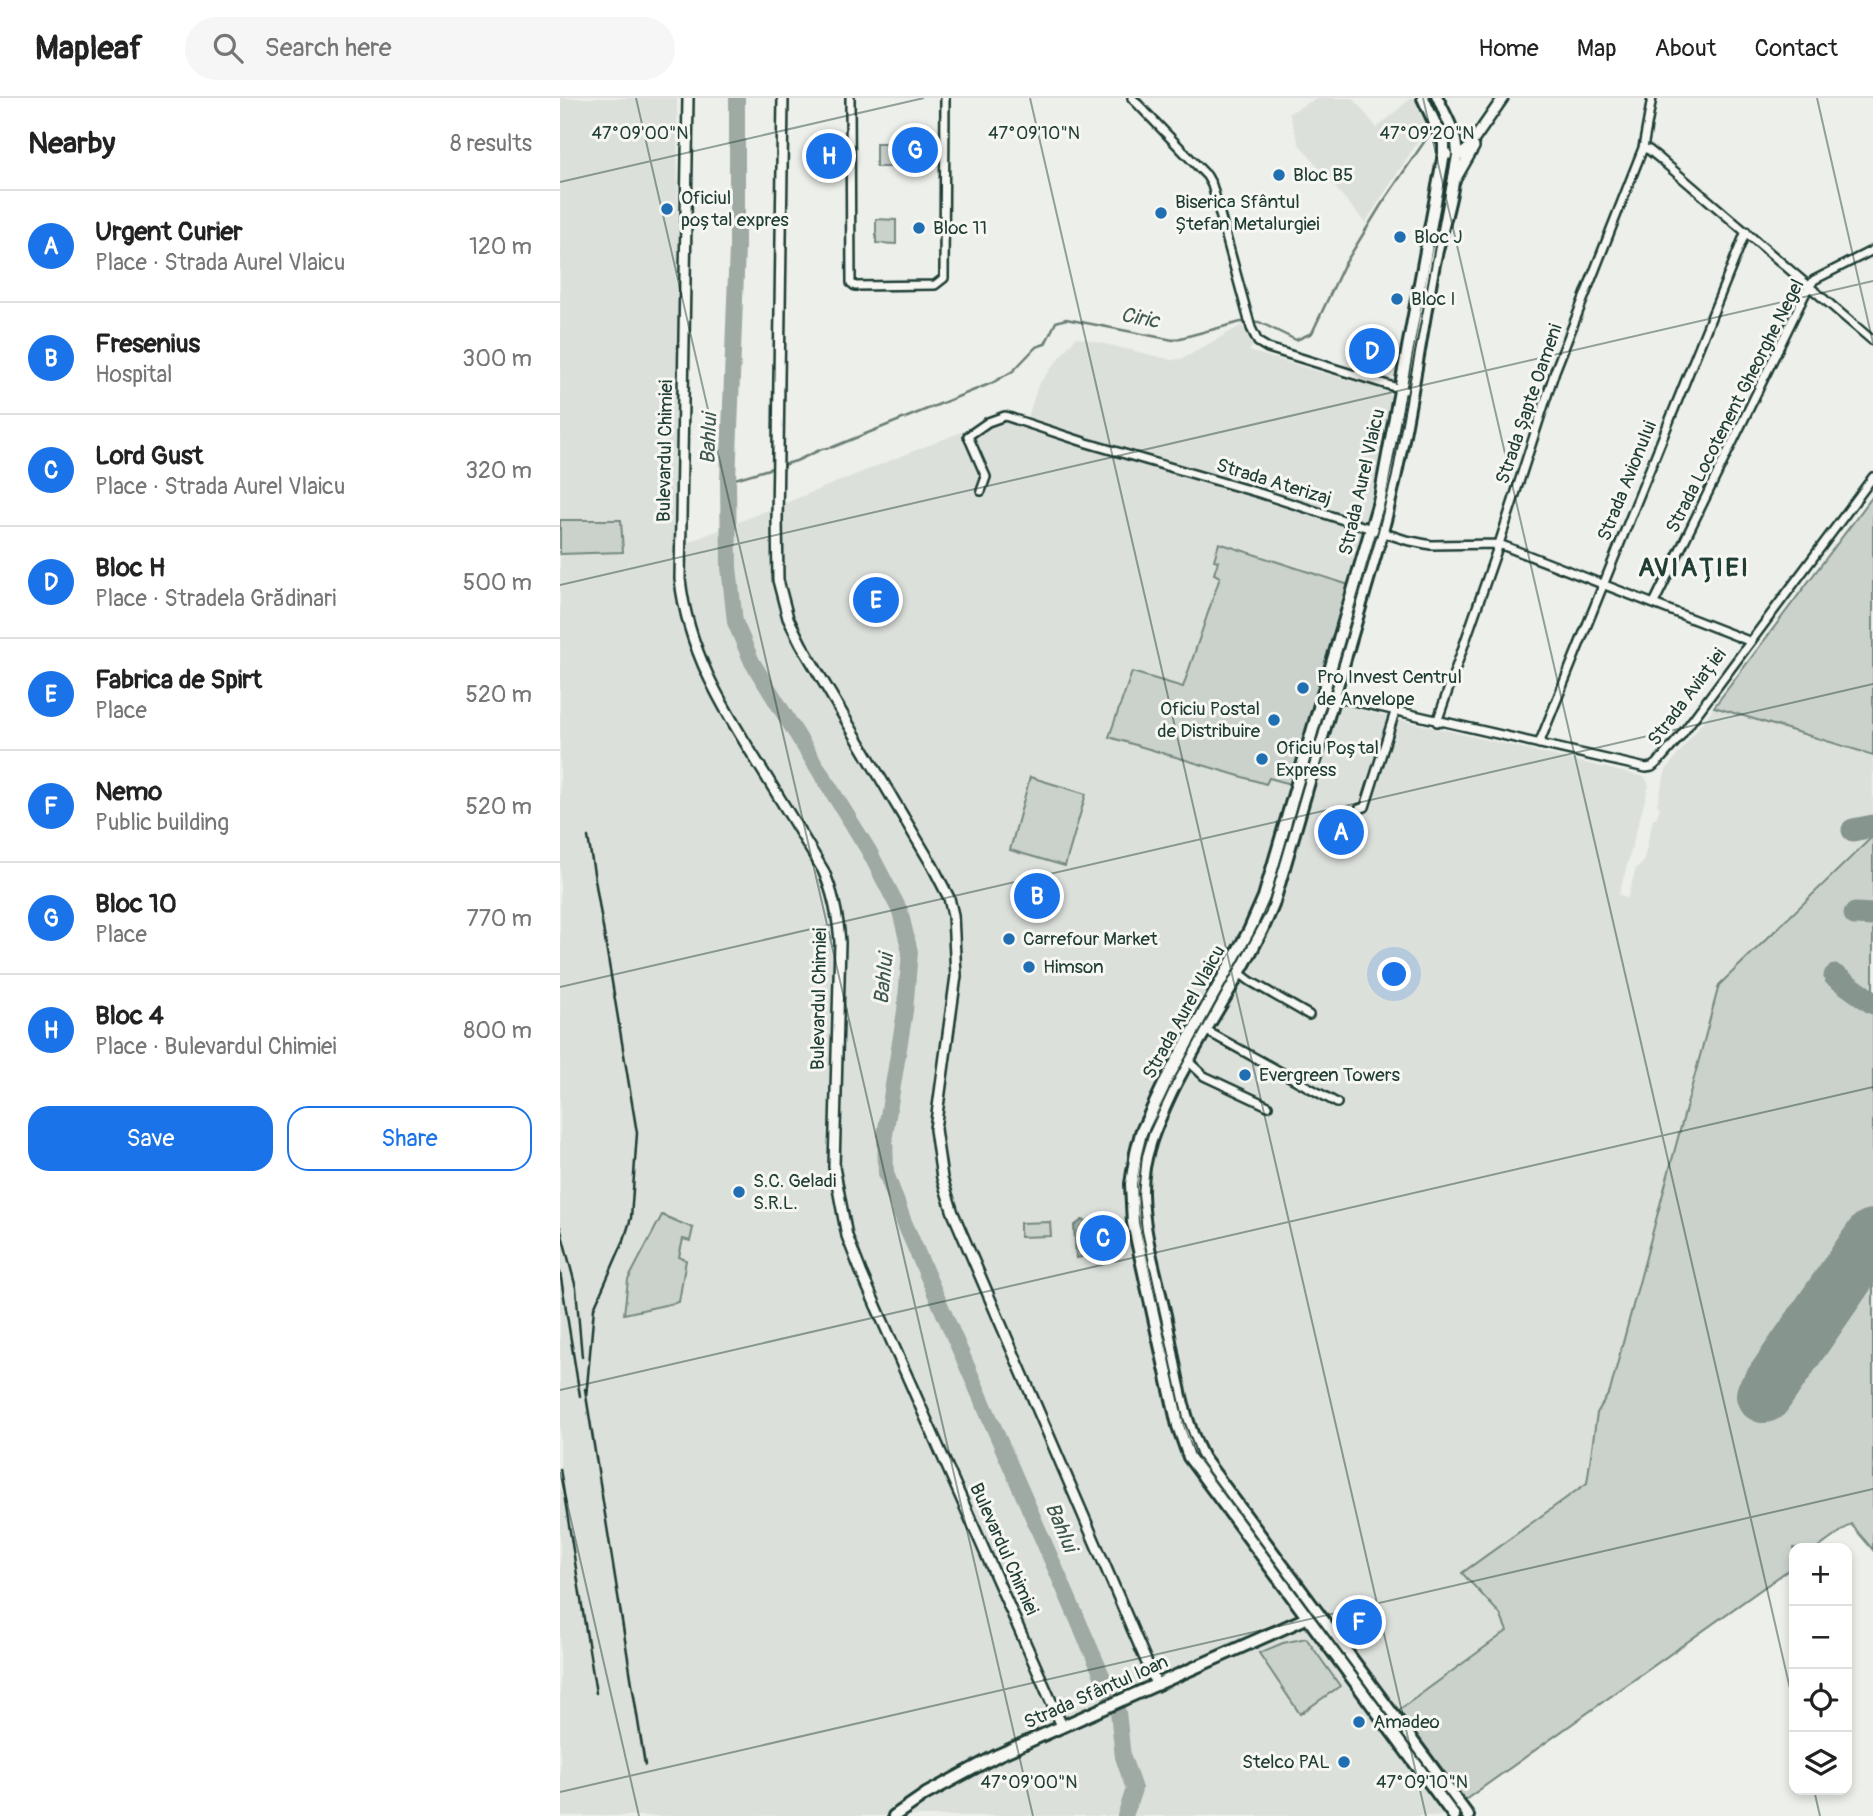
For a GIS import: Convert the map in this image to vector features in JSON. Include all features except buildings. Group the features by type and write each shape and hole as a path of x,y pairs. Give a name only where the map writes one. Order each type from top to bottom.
{"main road":[{"name":"Strada Aurel Vlaicu","path":"1423,98 1453,135 1406,390 1395,478 1329,696 1273,905 1234,969 1219,988 1200,1028 1188,1061 1153,1132 1144,1168 1142,1194 1147,1233 1188,1423 1203,1458 1454,1816"},
{"name":"Strada Aurel Vlaicu","path":"1406,390 1451,188 1450,154 1441,136 1437,98"},
{"name":"Strada Aurel Vlaicu","path":"1200,1028 1166,1080 1141,1133 1131,1184 1133,1223 1182,1441 1198,1471 1468,1816"},
{"name":"Strada Sfântul Ioan","path":"894,1816 955,1777 1311,1613"}],"street":[{"name":"Bulevardul Chimiei","path":"688,98 680,579 683,610 693,642 721,703 831,886 838,914 840,942 834,1167 847,1236 1062,1726"},
{"path":"783,98 778,580 788,618 801,645 932,865 948,898 953,915 956,976 935,1129 945,1190 968,1254 1156,1684"},
{"path":"850,98 851,283 855,286 935,285 944,278 944,98"},
{"path":"1132,98 1207,176 1212,185 1251,328 1258,342 1268,348 1406,390"},
{"name":"Strada Aurel Vlaicu","path":"1450,154 1461,155 1467,150 1503,98"},
{"name":"Strada Șapte Oameni","path":"1437,722 1555,371 1643,148 1652,98"},
{"path":"1453,135 1463,143 1477,135"},
{"name":"Strada Aurel Vlaicu","path":"1451,188 1474,148 1477,135"},
{"path":"1643,148 1649,150 1746,231 1873,341"},
{"name":"Strada Avionului","path":"1539,744 1746,231"},
{"name":"Strada Locotenent Gheorghe Negel","path":"1654,603 1814,280 1873,250"},
{"name":"Strada Aterizaj","path":"981,491 986,477 968,436 988,422 1005,416 1377,531 1431,545 1499,544 1749,641"},
{"name":"Strada Aviației","path":"1329,696 1646,768 1653,767 1679,738 1873,477"},
{"path":"1359,809 1365,807 1395,712"},
{"path":"1234,969 1309,1015"},
{"path":"1200,1028 1337,1103"},
{"path":"1188,1061 1204,1076 1268,1106"}],"shaded area":[{"path":"560,98 677,98 680,471 689,542 1003,415 1026,423 1038,385 1076,337 1172,360 1184,358 1242,325 1254,345 1249,351 1388,392 1399,410 1378,473 1360,574 1320,697 1397,719 1645,777 1649,785 1619,894 1627,899 1636,868 1643,863 1653,819 1660,808 1657,804 1666,770 1714,707 1873,755 1873,1490 1823,1543 1789,1543 1789,1564 1586,1484 1462,1572 1500,1614 1507,1631 1380,1724 1446,1816 560,1816"},
{"path":"1318,98 1353,98 1377,128 1411,98 1415,98 1428,126 1365,223 1299,144 1289,113"},
{"path":"876,143 896,143 896,167 876,167"},
{"path":"876,219 896,220 896,244 876,243"},
{"path":"1873,496 1873,755 1714,707"},
{"path":"560,520 621,520 623,552 560,554"},
{"path":"1219,543 1352,586 1291,784 1269,778 1266,784 1109,737 1132,672 1183,687 1220,577 1214,574 1218,561 1214,560"},
{"path":"1030,777 1086,794 1065,866 1010,850"},
{"path":"1873,836 1873,1550 1851,1524 1825,1543 1789,1543 1789,1570 1465,1800 1399,1710 1507,1631 1500,1614 1462,1573 1587,1483 1597,1413 1610,1391 1719,985"},
{"path":"662,1215 693,1228 690,1241 683,1239 679,1257 686,1260 679,1302 624,1314 628,1280"},
{"path":"1082,1220 1088,1221 1088,1256 1076,1258 1074,1226"},
{"path":"1050,1222 1051,1236 1020,1237 1020,1223"},
{"path":"1306,1638 1340,1686 1300,1714 1259,1653 1283,1643"}],"waterway":[{"name":"Bahlui","path":"737,98 737,248 728,481 729,567 735,622 752,662 869,851 900,911 910,952 905,1011 885,1135 886,1173 904,1222 1118,1712 1123,1757 1134,1789 1125,1816"},
{"name":"Ciric","path":"728,481 796,461 992,383 1013,371 1036,347 1045,344 1056,322 1066,319 1173,340 1241,322 1259,322 1296,340 1312,333 1343,267 1433,129"}],"taxiway":[{"path":"1853,830 1873,826"},
{"path":"1855,914 1873,915"},
{"path":"1835,976 1873,1003"}],"runway":[{"path":"1764,1395 1873,1237"}],"tram line":[{"path":"1432,98 1451,142 1452,155 1392,476 1378,531 1266,912 1172,1083 1149,1132 1142,1156 1138,1194 1142,1231 1183,1418 1198,1458 1462,1816"}],"railway":[{"path":"586,1398 594,1308 631,1218 637,1133 588,837"},
{"path":"560,1227 576,1288 582,1357"},
{"path":"560,1272 580,1396"},
{"path":"585,1389 645,1765"},
{"path":"560,1469 596,1693"}],"place":[{"name":"Bloc 10","path":"915,150"},
{"name":"Bloc 4","path":"829,156"},
{"name":"Bloc B5","path":"1279,175"},
{"name":"Oficiul poștal expres","path":"667,209"},
{"name":"Biserica Sfântul Ștefan Metalurgiei","path":"1161,213"},
{"name":"Bloc 11","path":"919,228"},
{"name":"Bloc J","path":"1400,237"},
{"name":"Bloc I","path":"1397,299"},
{"name":"Bloc H","path":"1372,351"},
{"name":"Fabrica de Spirt","path":"876,600"},
{"name":"Pro Invest Centrul de Anvelope","path":"1303,688"},
{"name":"Oficiu Postal de Distribuire","path":"1274,720"},
{"name":"Oficiu Poștal Express","path":"1262,759"},
{"name":"Urgent Curier","path":"1341,832"},
{"name":"Fresenius","path":"1037,896"},
{"name":"Carrefour Market","path":"1009,939"},
{"name":"Himson","path":"1029,967"},
{"name":"Evergreen Towers","path":"1245,1075"},
{"name":"S.C. Geladi S.R.L.","path":"739,1192"},
{"name":"Lord Gust","path":"1103,1238"},
{"name":"Nemo","path":"1359,1622"},
{"name":"Amadeo","path":"1359,1722"},
{"name":"Stelco PAL","path":"1344,1762"}],"district":[{"name":"AVIAȚIEI","path":"1694,568"}]}
